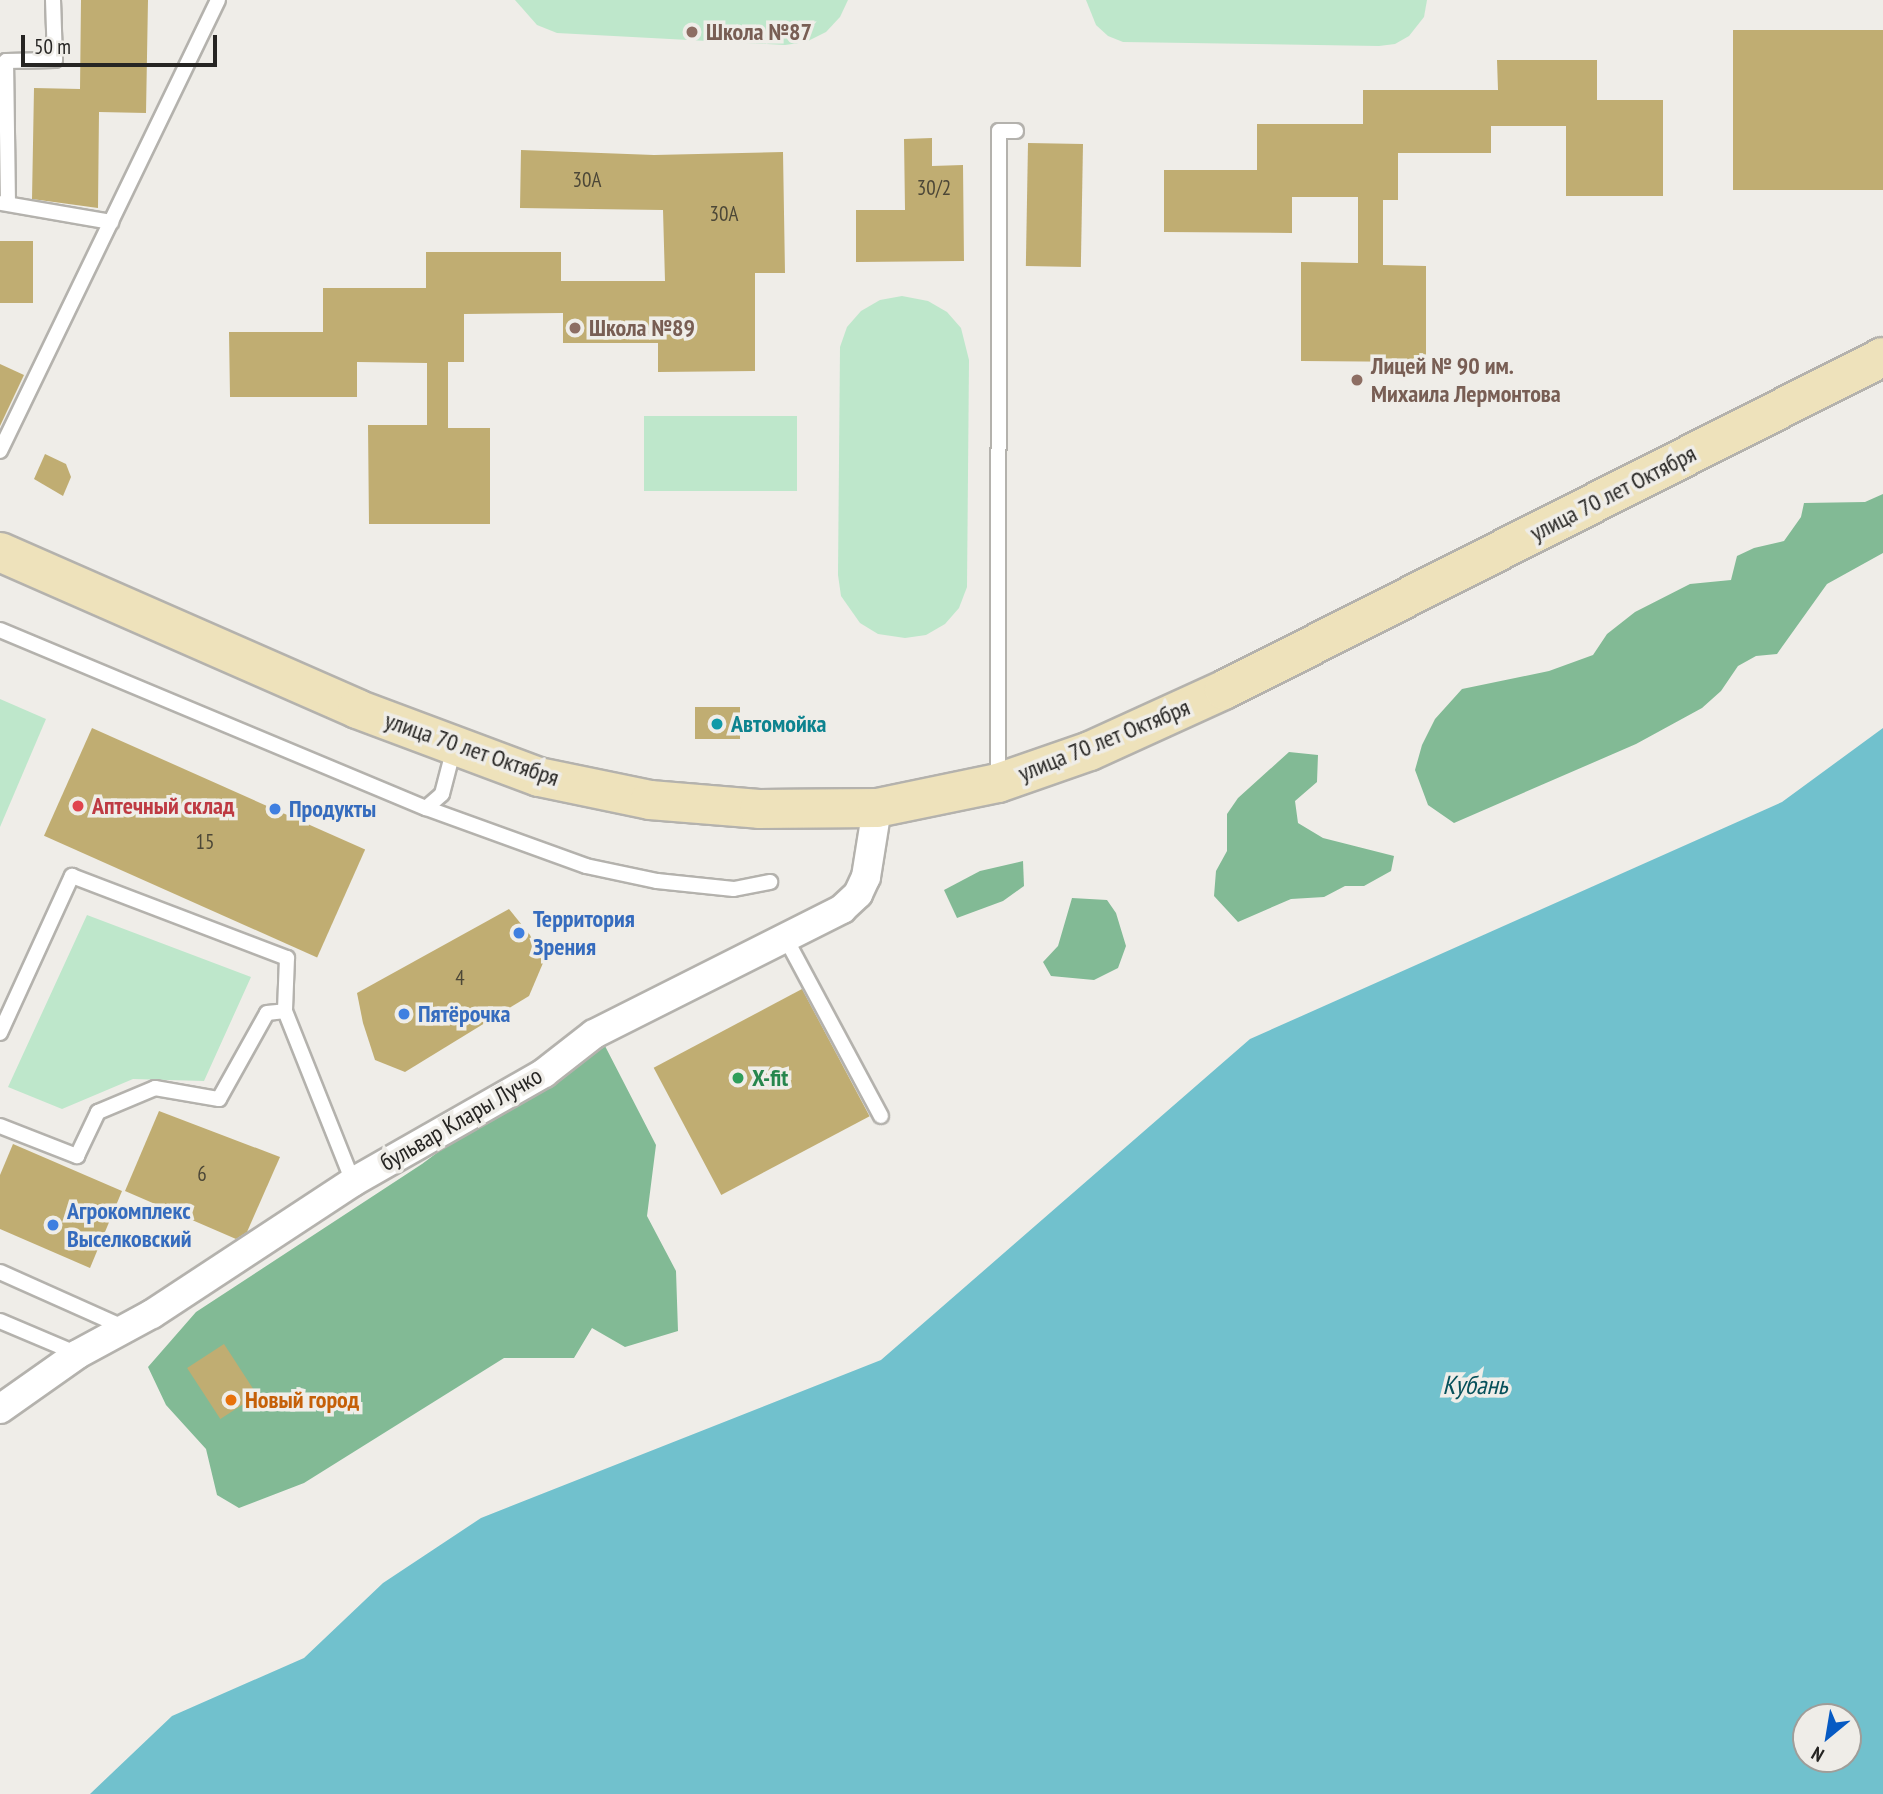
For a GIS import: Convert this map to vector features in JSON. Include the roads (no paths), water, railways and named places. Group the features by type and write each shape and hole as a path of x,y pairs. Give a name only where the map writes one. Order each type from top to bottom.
{"main road":[{"name":"улица 70 лет Октября","path":"0,552 357,709 539,777 650,800 759,809 877,808 998,783 1090,751 1224,690 1883,357"}],"street":[{"name":"бульвар Клары Лучко","path":"0,1409 78,1354 126,1328 353,1182 544,1073 594,1034 842,909 858,894 866,877 877,808"}],"lane":[{"path":"53,0 55,60 6,61 4,203 111,222"},
{"path":"0,451 218,0"},
{"path":"998,783 999,131 1016,131"},
{"path":"0,630 426,808 586,866 657,881 734,890 770,882"},
{"path":"426,808 442,794 454,747"},
{"path":"0,1033 72,876 287,958 285,1011 353,1182"},
{"path":"785,937 881,1116"},
{"path":"0,1126 77,1156 98,1112 155,1088 219,1098 267,1013 285,1011"},
{"path":"0,1272 126,1328"},
{"path":"0,1321 78,1354"}],"water":[{"name":"Кубань","path":"1883,728 1883,1794 90,1794 172,1716 304,1658 383,1583 481,1518 881,1360 1250,1039 1782,802"}],"place":[{"name":"Школа №87","path":"692,32"},
{"name":"Школа №89","path":"575,328"},
{"name":"Лицей № 90 им. Михаила Лермонтова","path":"1357,380"},
{"name":"Автомойка","path":"717,724"},
{"name":"Аптечный склад","path":"78,806"},
{"name":"Продукты","path":"275,809"},
{"name":"Территория Зрения","path":"519,933"},
{"name":"Пятёрочка","path":"404,1014"},
{"name":"X-fit","path":"738,1078"},
{"name":"Агрокомплекс Выселковский","path":"53,1225"},
{"name":"Новый город","path":"231,1400"}]}
